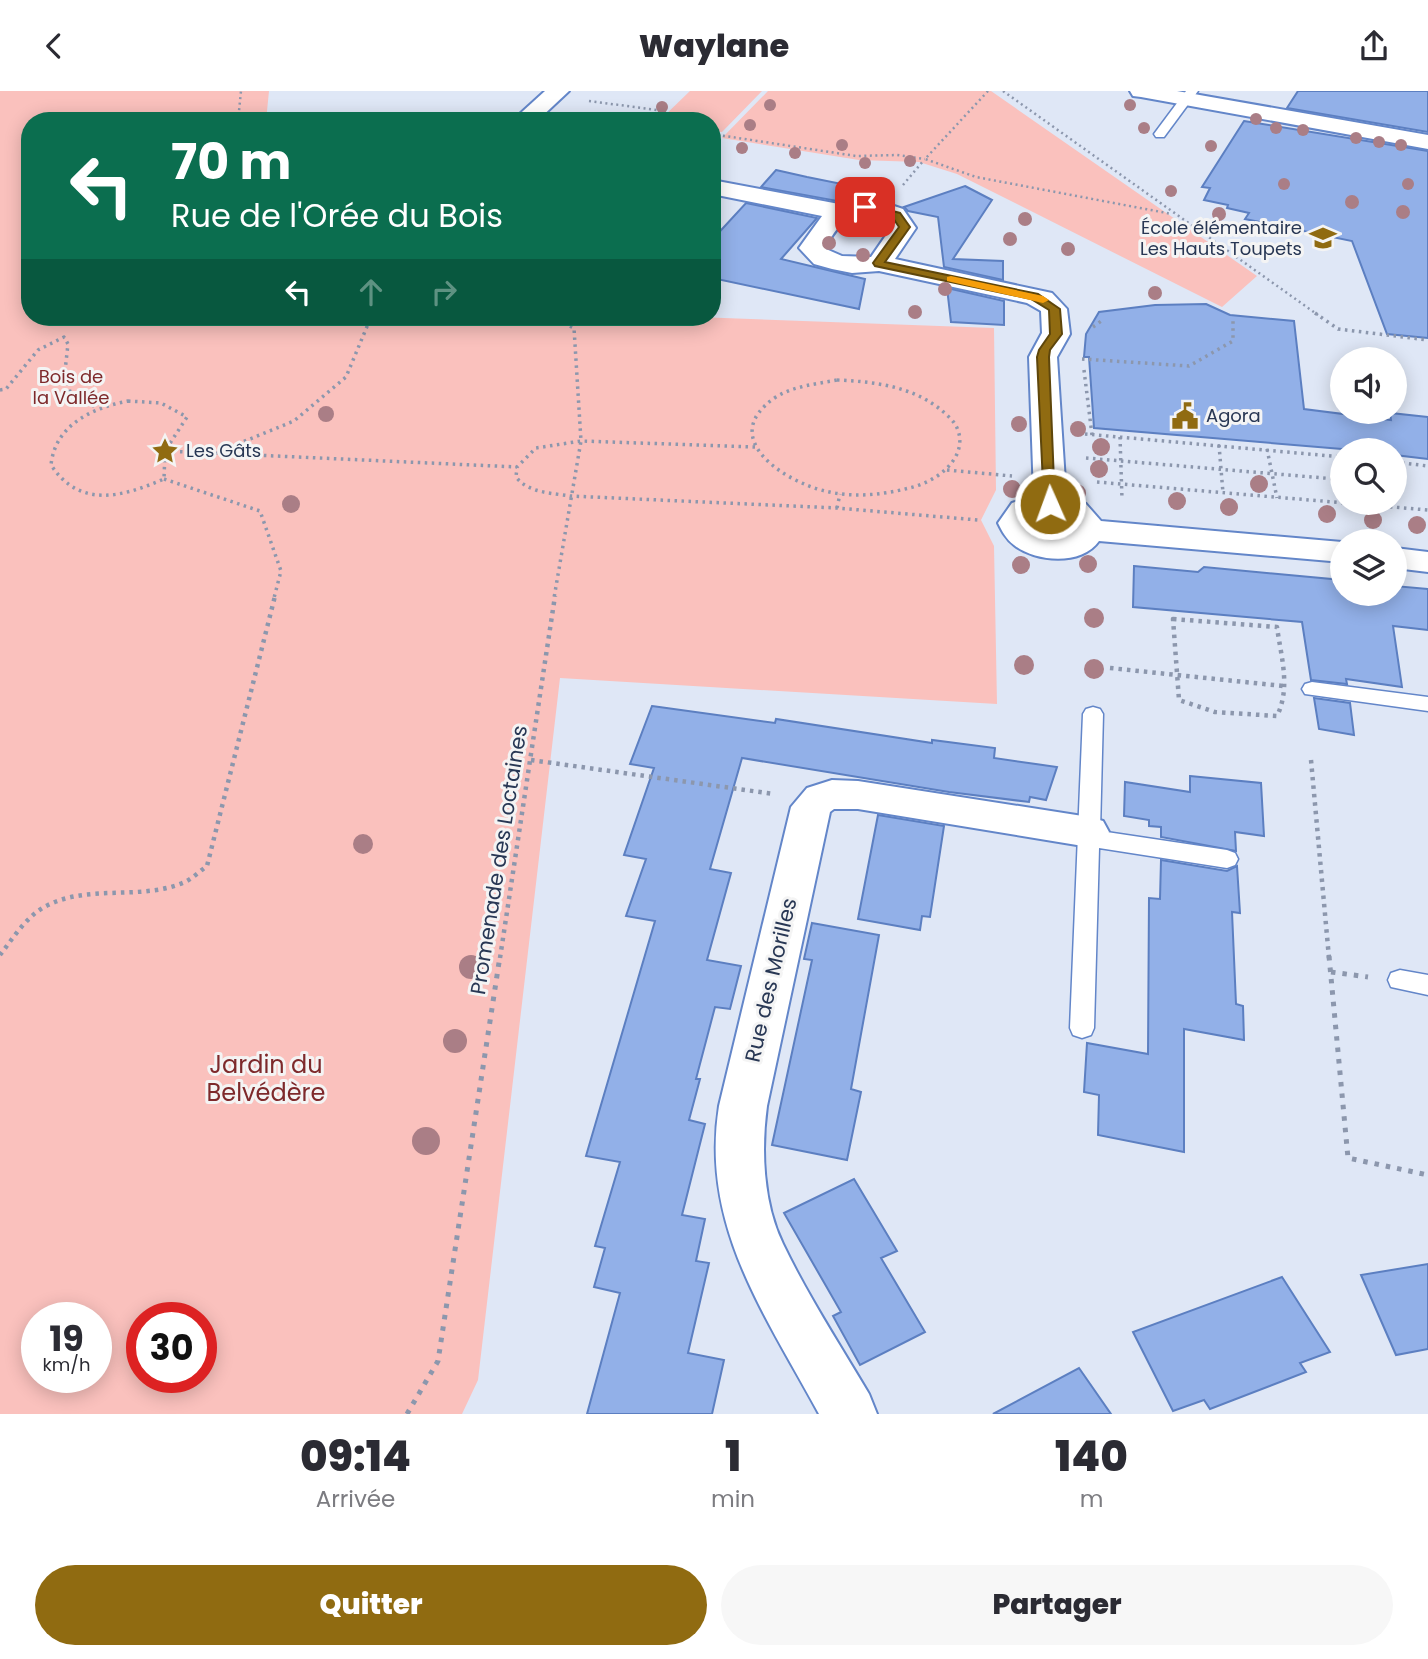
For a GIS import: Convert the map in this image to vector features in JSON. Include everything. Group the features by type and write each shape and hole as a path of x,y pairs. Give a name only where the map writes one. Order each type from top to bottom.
{"street":[{"path":"1141,91 1189,95 1428,142"},
{"path":"534,112 556,93"},
{"path":"721,189 840,212 870,208 900,219 904,227 902,233 879,263"},
{"path":"840,212 813,248 814,253 847,265 879,263 1043,299 1054,309 1057,328 1043,357 1050,491 1039,504 1021,510 1014,523 1019,534 1026,539 1052,548 1077,544 1087,536 1086,521 1050,491"},
{"path":"1088,530 1330,551"},
{"path":"1407,559 1428,562"},
{"path":"816,799 827,795 858,795 1089,835"},
{"name":"Rue des Morilles","path":"816,799 806,819 743,1106 739,1133 740,1158 746,1207 759,1251 849,1414"}],"lane":[{"path":"1160,134 1189,95"},
{"path":"1312,689 1428,704"},
{"path":"1082,1028 1093,714"},
{"path":"1089,835 1227,859"},
{"path":"1400,981 1428,985"}],"path":[{"path":"240,112 242,91"},
{"path":"925,159 988,91"},
{"path":"1003,91 1338,329 1428,340"},
{"path":"556,93 657,110"},
{"path":"721,135 856,156 897,155 925,159 976,177 1177,215"},
{"path":"1043,357 1189,366 1233,341 1233,318"},
{"path":"1087,332 1104,319"},
{"path":"214,453 294,421 346,377 367,326"},
{"name":"Promenade des Loctaines","path":"407,1414 438,1361 570,496 581,441 574,328 570,326"},
{"path":"0,390 6,389 30,358 53,339 64,337 68,344 65,371 70,392 97,408"},
{"path":"1082,350 1092,435"},
{"path":"875,381 912,390 941,407 958,427 960,450 947,470 919,486 881,495 840,494 808,487 782,475 763,460 752,439 755,420 772,400 800,387 824,382 875,381"},
{"path":"0,955 24,922 48,905 77,895 154,889 187,881 207,866 281,571 260,510 164,479 137,492 108,495 85,493 65,484 51,465 53,449 69,427 97,408 120,403 156,401 187,417 165,451 164,479"},
{"path":"1083,434 1330,456"},
{"path":"1120,437 1123,509"},
{"path":"755,447 581,441 536,447 517,467 516,477 521,484 538,491 570,496 837,508 1014,523"},
{"path":"1219,445 1223,493"},
{"path":"1267,449 1277,498"},
{"path":"165,451 517,467"},
{"path":"1077,481 1076,457 1330,478"},
{"path":"1407,463 1428,465"},
{"path":"947,470 1050,491 1077,481 1428,510"},
{"path":"837,508 840,494"},
{"path":"1173,619 1277,627 1285,686 1284,705 1277,716 1235,716 1195,708 1179,700 1173,619"},
{"path":"1110,668 1285,686"},
{"path":"531,760 816,799"},
{"path":"1311,760 1348,1158 1428,1175"}],"green space":[{"name":"Jardin du Belvédère","path":"0,91 269,91 267,112 21,112 21,326 721,326 721,318 994,328 996,490 981,520 994,546 997,704 560,678 478,1380 462,1414 0,1414"},
{"path":"690,91 762,91 722,132 721,112 668,112"},
{"path":"768,91 991,91 1257,276 1222,307 957,174 919,162 859,160 722,138"}],"building":[{"path":"1298,91 1428,91 1428,132 1287,108"},
{"path":"1244,121 1428,151 1428,338 1387,334 1352,241 1245,219 1249,213 1204,200 1210,188 1202,187"},
{"path":"776,170 852,186 837,201 761,187"},
{"path":"965,186 992,200 953,259 1003,261 1003,280 944,267 938,217 908,211 904,207"},
{"path":"746,203 817,218 781,259 865,279 859,309 721,280 721,230"},
{"path":"947,288 1004,301 1004,325 951,322"},
{"path":"1206,304 1230,315 1294,321 1304,409 1330,412 1330,424 1407,424 1407,415 1428,417 1428,459 1407,456 1407,438 1330,438 1330,448 1094,428 1089,357 1084,357 1086,334 1099,312 1155,305"},
{"path":"1134,566 1198,572 1204,567 1330,579 1330,606 1407,606 1407,587 1428,589 1428,630 1393,626 1402,687 1346,679 1347,684 1311,680 1302,622 1133,607"},
{"path":"1314,698 1350,703 1354,735 1319,729"},
{"path":"652,706 775,723 776,719 932,743 932,740 995,748 994,758 1057,767 1046,800 1030,797 1029,802 949,792 742,758 710,869 731,873 707,960 741,966 730,1009 715,1007 696,1079 700,1079 689,1120 705,1124 682,1215 705,1219 696,1261 709,1263 688,1353 724,1360 712,1414 587,1414 620,1293 594,1287 605,1248 595,1246 620,1162 586,1156 655,921 626,916 646,859 624,855 654,768 630,764"},
{"path":"1190,776 1261,783 1264,836 1235,832 1236,851 1161,837 1161,827 1149,826 1149,820 1124,816 1125,782 1190,792"},
{"path":"878,815 944,826 930,917 922,916 920,930 858,919"},
{"path":"1161,860 1227,871 1237,866 1240,913 1232,912 1236,1004 1243,1006 1244,1040 1184,1029 1184,1152 1098,1135 1099,1095 1084,1092 1087,1043 1148,1054 1149,898 1160,899"},
{"path":"812,923 879,935 851,1089 861,1092 847,1160 772,1145 812,960 804,959"},
{"path":"854,1179 897,1251 881,1258 925,1332 860,1365 833,1316 841,1312 784,1213"},
{"path":"1428,1264 1428,1349 1396,1355 1361,1275"},
{"path":"1282,1277 1330,1352 1300,1363 1306,1372 1210,1409 1204,1400 1173,1411 1133,1332"},
{"path":"1079,1368 1111,1414 993,1414"}],"slow traffic":[{"path":"951,279 1043,300"}],"place":[{"name":"École élémentaire Les Hauts Toupets","path":"1323,238"},
{"name":"Agora","path":"1185,416"},
{"name":"Les Gâts","path":"165,451"}],"route":[{"path":"865,207 896,215 903,222 902,233 879,263 1034,296 1043,299 1054,309 1056,334 1049,342 1043,357 1050,504"}],"park label":[{"name":"Bois de la Vallée","path":"71,388"}]}
